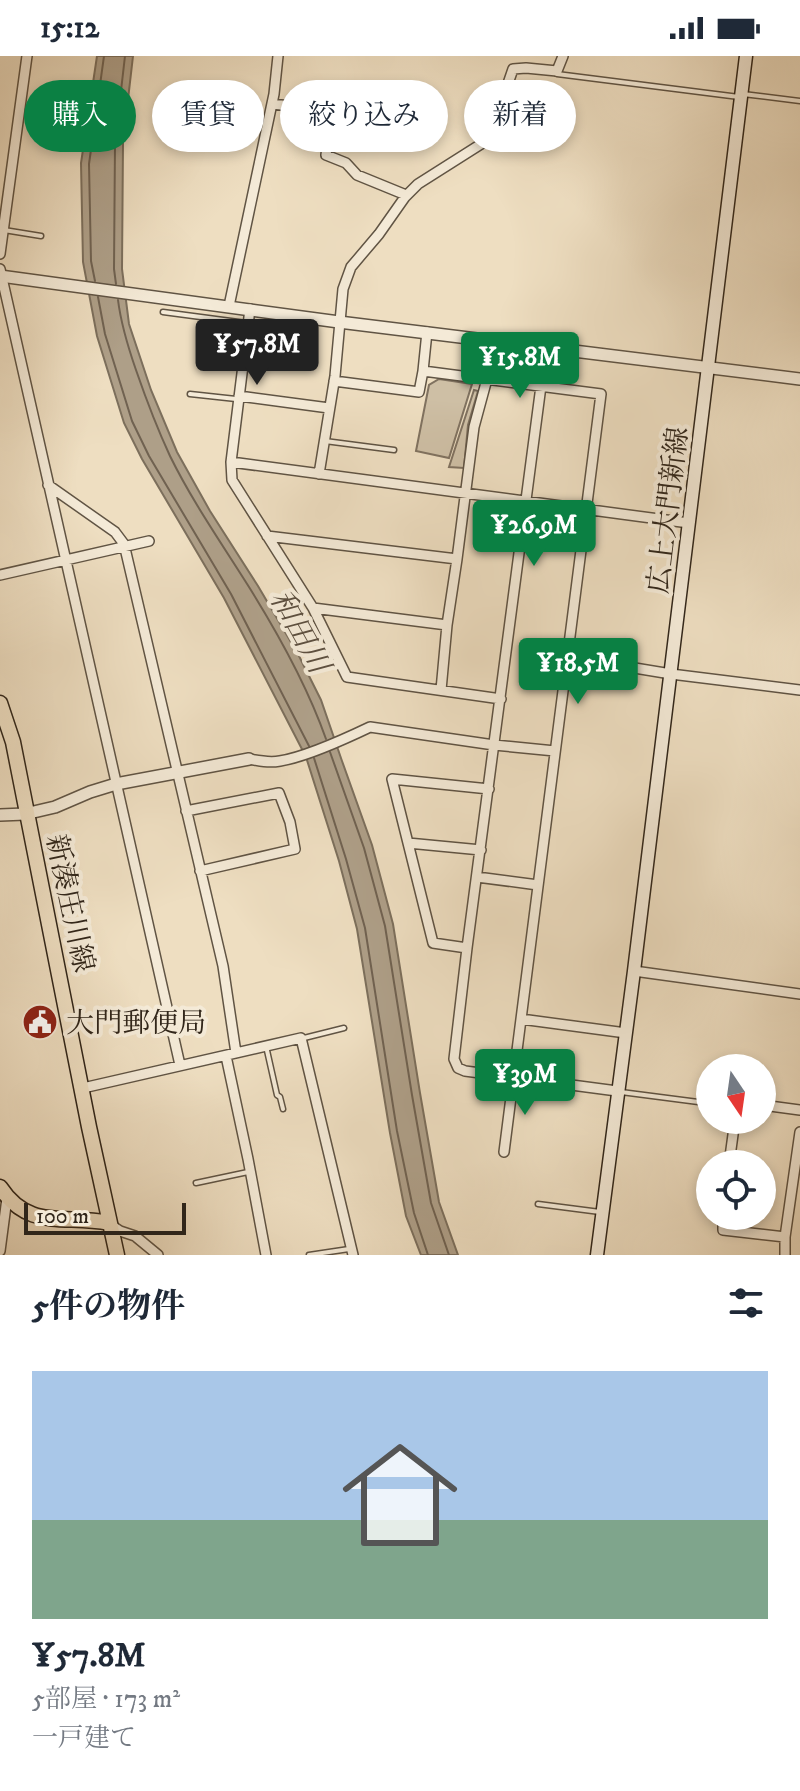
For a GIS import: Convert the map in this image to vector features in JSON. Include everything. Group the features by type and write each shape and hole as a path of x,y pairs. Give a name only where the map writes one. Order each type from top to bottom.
{"main road":[{"name":"広上大門新線","path":"597,1255 746,56"},
{"name":"新湊庄川線","path":"0,703 13,742 25,814 117,1255"},
{"path":"4,1192 19,1209 39,1217 109,1223"}],"street":[{"path":"0,254 3,196 27,56"},
{"path":"229,306 272,104 278,56"},
{"path":"319,474 334,381 343,289 351,267 406,195 418,184 489,139 513,69 557,71 563,56"},
{"path":"272,104 318,109 314,129 328,139 326,155 346,163 357,175 406,195"},
{"path":"180,1065 1,274 339,322 800,378"},
{"path":"250,309 231,462 232,480 313,608 347,677 501,699"},
{"path":"334,381 419,392 427,332"},
{"path":"423,371 601,394 504,1152"},
{"path":"441,690 474,427 487,379"},
{"path":"541,386 454,1059 458,1068 465,1071 617,1091"},
{"path":"239,398 329,408"},
{"path":"231,462 689,523"},
{"path":"48,485 115,532 124,547 223,966 231,1054 266,1255"},
{"path":"267,536 457,559"},
{"path":"0,575 149,541"},
{"path":"313,608 447,625"},
{"path":"568,657 800,690"},
{"path":"0,815 25,814 55,807 116,784 249,759 279,762 370,727 555,751"},
{"path":"467,948 433,943 392,779 489,789"},
{"path":"186,811 279,793 290,822 295,849 200,871"},
{"path":"408,843 481,850"},
{"path":"477,877 538,885"},
{"path":"634,971 800,994"},
{"path":"521,1019 626,1033"},
{"path":"83,1088 301,1038 352,1252"},
{"path":"776,1107 800,1110"},
{"path":"785,1255 800,1132"},
{"path":"0,1251 4,1192"},
{"path":"109,1223 135,1236 158,1255"},
{"path":"723,1230 785,1237"}],"lane":[{"path":"557,74 800,101"},
{"path":"3,229 41,236"},
{"path":"163,312 249,323"},
{"path":"190,394 239,398"},
{"path":"325,441 394,450"},
{"path":"301,1038 344,1028"},
{"path":"266,1046 283,1109"},
{"path":"617,1091 696,1102"},
{"path":"196,1183 251,1172"},
{"path":"538,1204 602,1213"},
{"path":"309,1255 352,1252"}],"shaded area":[{"path":"439,379 472,384 449,458 416,451 429,385"},
{"path":"474,390 478,391 468,425 464,468 449,467"}],"water":[{"path":"97,56 133,56 130,80 93,80"},
{"path":"83,152 123,152 122,269 129,324 151,390 177,452 298,654 321,700 372,845 393,924 439,1202 458,1255 421,1255 406,1216 357,929 306,757 224,598 124,423 97,336 83,262"}],"place":[{"name":"大門郵便局","path":"40,1022"}],"water label":[{"name":"和田川","path":"300,631"}]}
